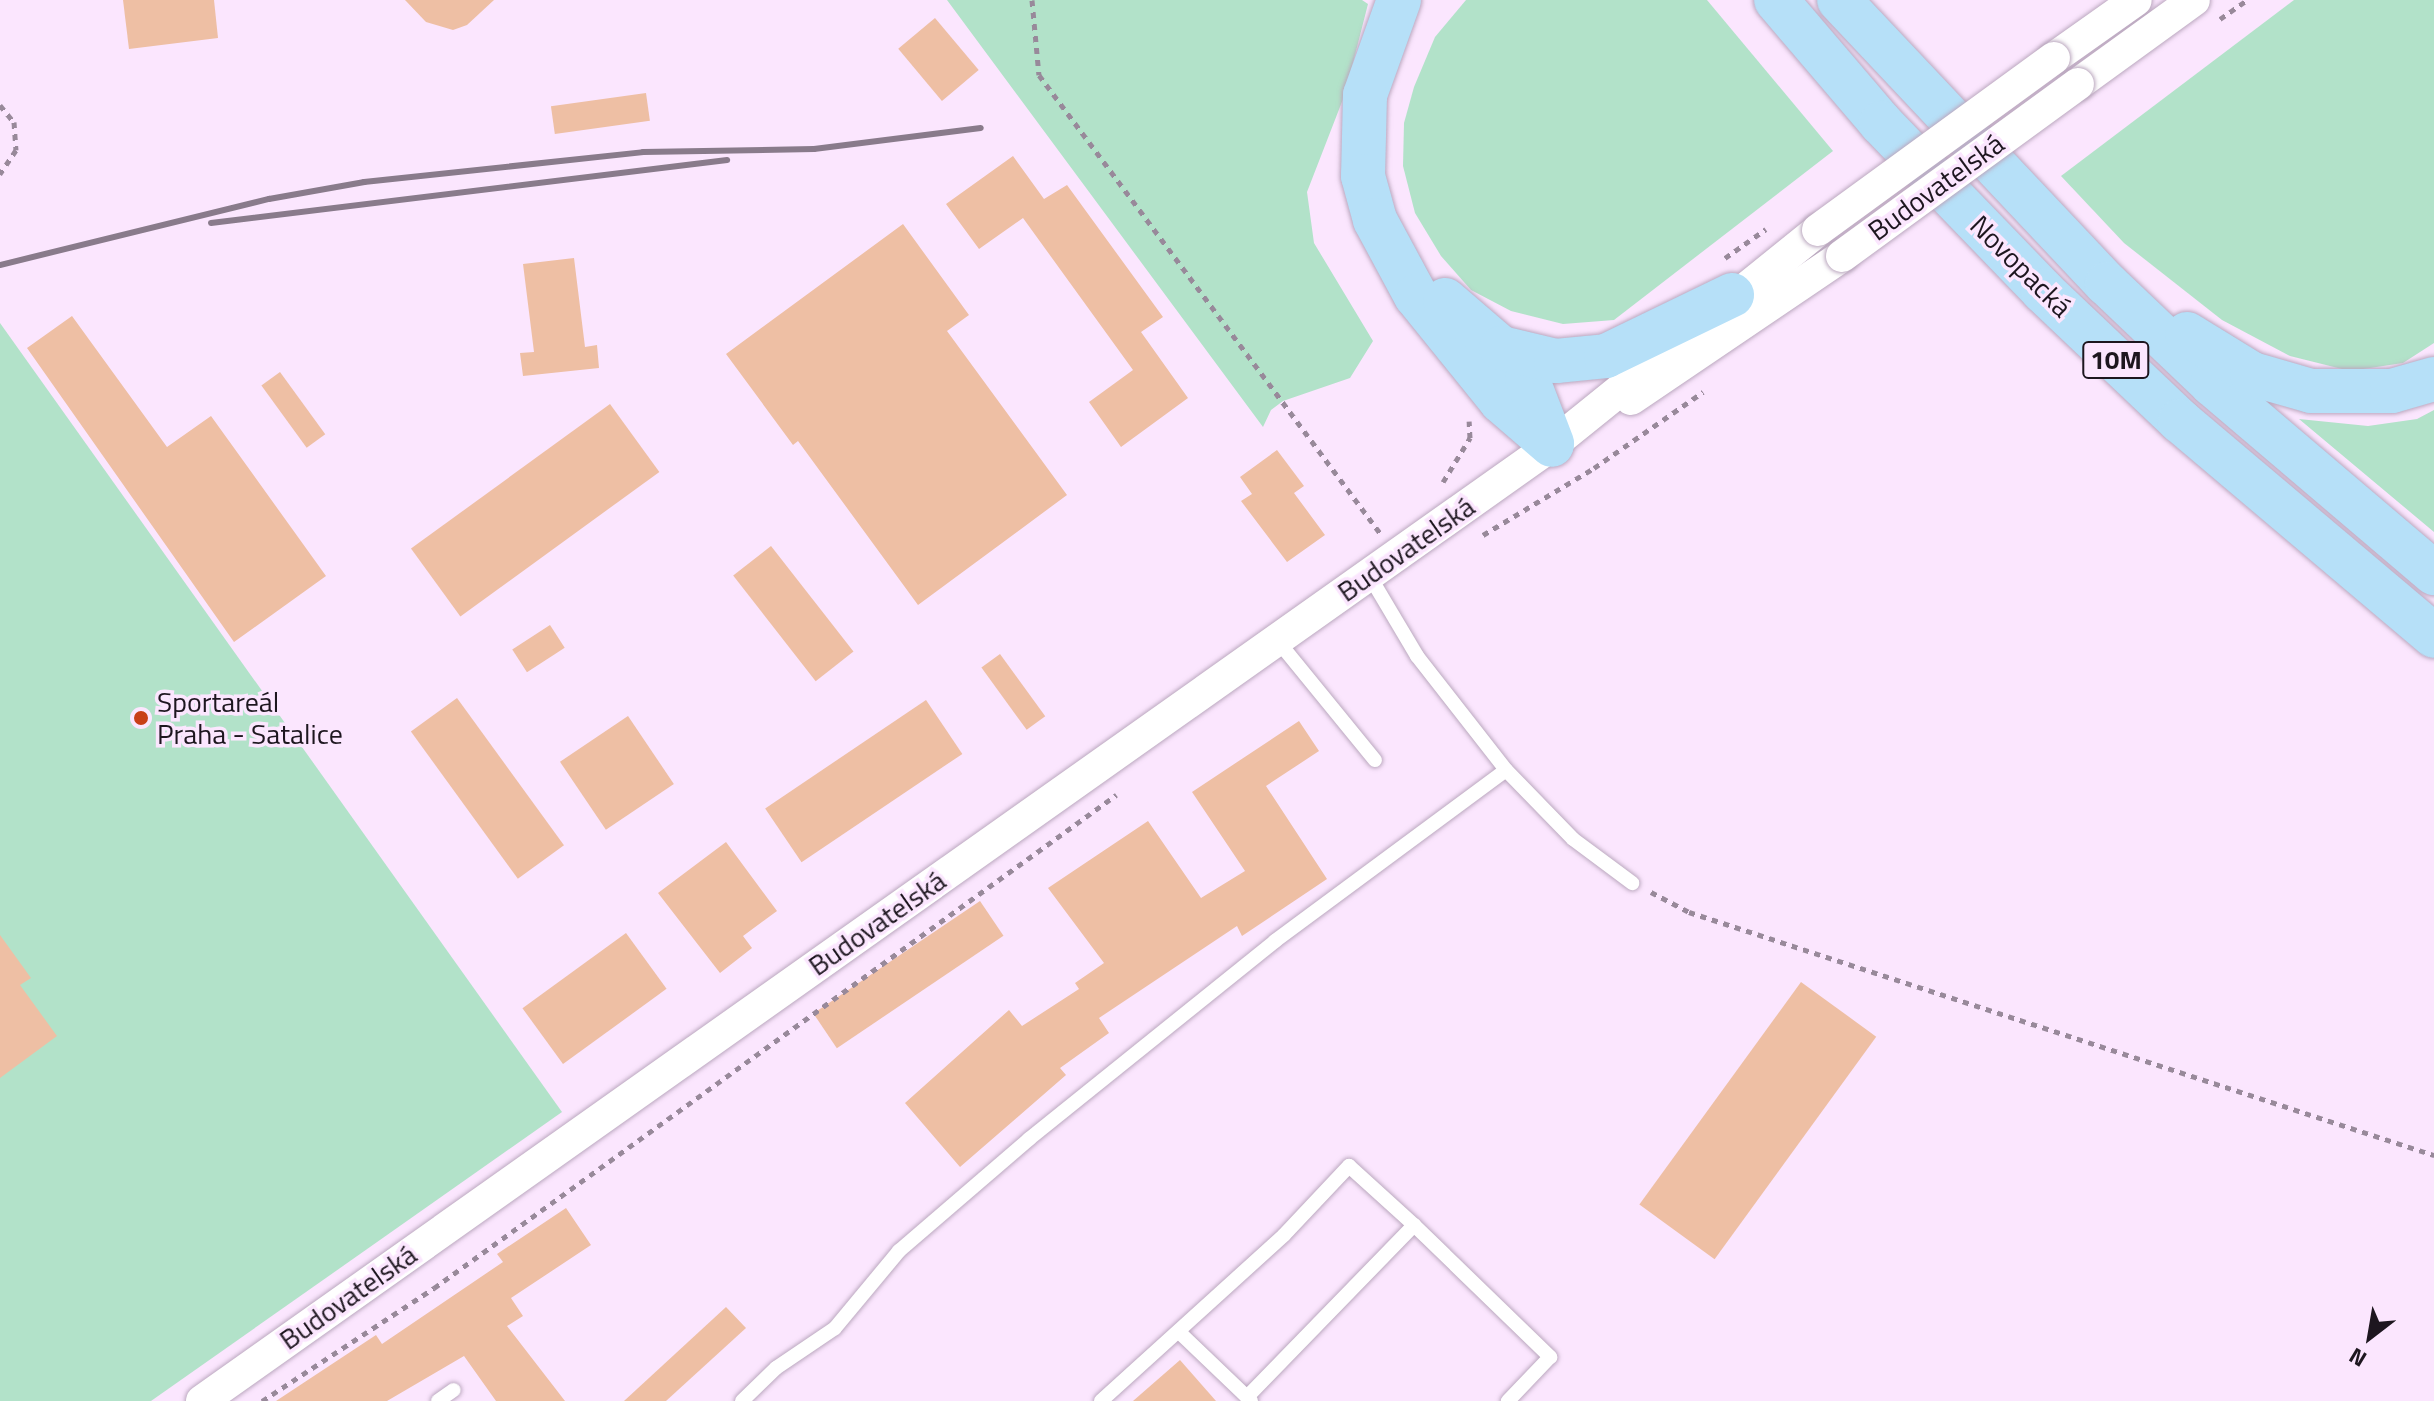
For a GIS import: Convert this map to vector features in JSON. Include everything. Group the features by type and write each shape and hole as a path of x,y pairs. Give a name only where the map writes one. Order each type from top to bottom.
{"highway":[{"path":"1399,0 1365,95 1363,176 1375,220 1392,260 1425,307 1501,401 1552,445"},
{"path":"1426,0 1390,70 1383,103 1382,168 1391,208 1423,271 1464,320 1501,348 1540,403 1552,445"},
{"path":"1756,0 1823,57"},
{"name":"Novopacká","path":"1776,0 1823,57 2043,291 2180,421 2434,636"},
{"name":"Novopacká","path":"1839,0 2107,284 2224,395 2434,573"},
{"path":"2107,284 2227,360 2280,383 2311,391 2367,393 2434,379"},
{"path":"1501,348 1556,361 1606,356 1732,295"}],"street":[{"name":"Budovatelská","path":"202,1401 1552,445 1732,295 2136,0"},
{"name":"Budovatelská","path":"1552,445 1679,371 2194,0"}],"lane":[{"path":"1369,575 1417,656 1506,770 1573,839 1632,883"},
{"path":"1277,640 1375,760"},
{"path":"742,1401 776,1368 835,1328 899,1251 1029,1139 1275,941 1506,770"},
{"path":"1101,1401 1179,1332 1349,1166 1550,1357 1508,1401"},
{"path":"1179,1332 1249,1399 1414,1225"},
{"path":"438,1401 454,1390"}],"path":[{"path":"1032,0 1039,75 1381,533"},
{"path":"0,105 14,122 16,150 0,174"},
{"path":"1474,540 1594,468 1709,387"},
{"path":"1438,488 1454,471 1470,438 1469,411"},
{"path":"1371,541 1393,524"},
{"path":"262,1401 434,1288 1121,791"},
{"path":"1632,883 1689,912 2434,1155"}],"green space":[{"path":"947,0 1362,0 1368,4 1345,94 1307,192 1314,243 1373,341 1350,378 1283,401 1271,410 1263,427"},
{"path":"1466,0 1707,0 1833,151 1614,320 1563,324 1511,311 1471,290 1441,256 1415,213 1403,166 1404,123 1414,87 1435,37"},
{"path":"2294,0 2434,0 2434,343 2403,363 2350,371 2290,356 2222,320 2124,243 2061,176"},
{"name":"Sportareál Praha - Satalice","path":"0,323 562,1112 151,1401 0,1401"},
{"path":"2434,410 2434,532 2299,419 2368,426 2417,419"}],"building":[{"path":"123,0 214,0 218,38 129,49"},
{"path":"405,0 494,0 467,25 453,30 426,22"},
{"path":"935,18 979,70 942,101 898,49"},
{"path":"646,93 650,121 555,134 551,106"},
{"path":"1013,156 1044,199 1067,185 1163,317 1141,332 1188,398 1121,447 1089,402 1133,370 1023,218 979,249 946,204"},
{"path":"903,224 969,315 947,331 1067,495 918,605 798,441 793,445 726,354"},
{"path":"574,258 585,347 597,345 599,368 523,376 520,353 534,352 523,264"},
{"path":"72,316 167,447 211,416 326,576 234,642 27,348"},
{"path":"280,372 325,434 307,448 261,386"},
{"path":"610,404 659,472 460,617 411,549"},
{"path":"1277,450 1304,486 1294,493 1325,535 1287,562 1241,501 1252,494 1240,477"},
{"path":"771,546 853,652 816,681 733,576"},
{"path":"550,625 565,648 527,672 512,650"},
{"path":"1000,654 1045,716 1027,730 981,668"},
{"path":"457,698 564,845 518,879 411,732"},
{"path":"926,700 962,754 802,862 765,808"},
{"path":"628,716 674,784 606,830 560,762"},
{"path":"1299,721 1319,751 1266,786 1327,879 1242,936 1237,926 1099,1018 1109,1033 1060,1068 1066,1075 960,1167 905,1103 1009,1010 1022,1026 1079,989 1075,983 1104,963 1048,888 1148,821 1201,898 1245,871 1192,792"},
{"path":"726,842 777,911 743,936 752,948 720,973 658,893"},
{"path":"980,901 1003,936 837,1048 813,1013"},
{"path":"626,933 667,989 563,1064 522,1008"},
{"path":"0,935 31,978 20,985 57,1036 0,1078"},
{"path":"1801,982 1876,1037 1715,1259 1639,1204"},
{"path":"566,1208 591,1245 511,1298 523,1316 507,1326 565,1401 496,1401 464,1356 387,1401 276,1401 376,1335 382,1344 503,1262 497,1254"},
{"path":"726,1307 746,1328 666,1401 624,1401"},
{"path":"1180,1360 1216,1401 1133,1401"}],"railway":[{"path":"0,265 269,199 364,182 643,152 814,149 981,128"},
{"path":"211,223 727,160"}],"place":[{"name":"Sportareál Praha - Satalice","path":"141,718"}]}
